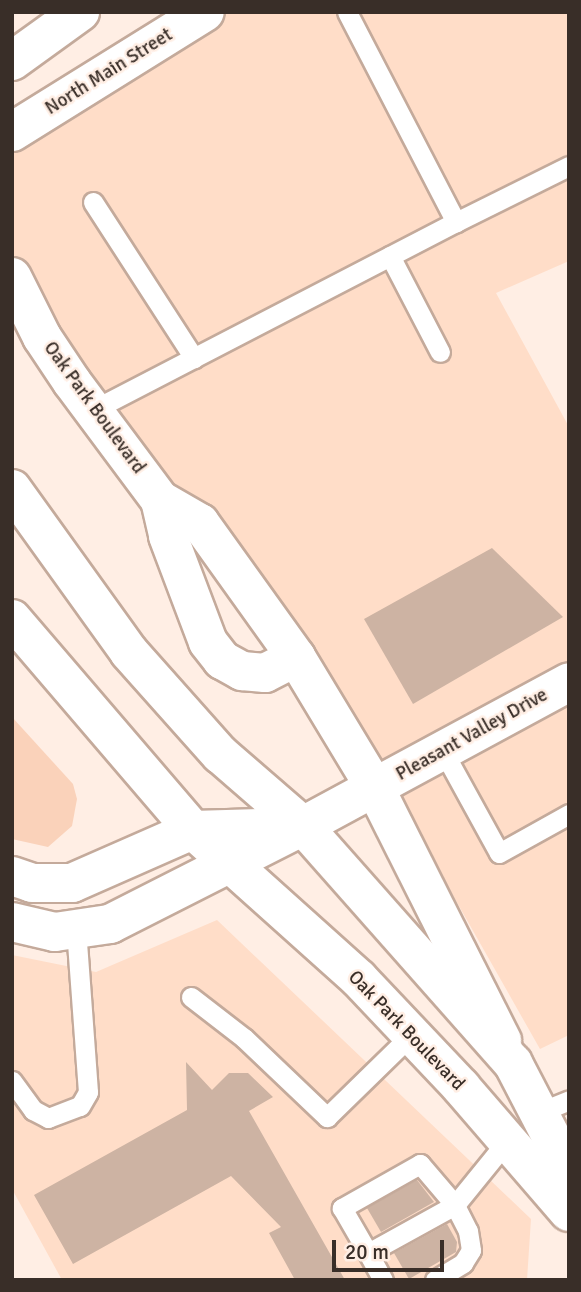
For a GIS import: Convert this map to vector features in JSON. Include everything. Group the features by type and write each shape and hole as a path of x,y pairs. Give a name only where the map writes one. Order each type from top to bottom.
{"street":[{"path":"12,61 80,12"},
{"name":"North Main Street","path":"12,132 205,12"},
{"name":"Oak Park Boulevard","path":"12,277 42,337 93,410 160,499 200,523 296,657 375,788 513,1063"},
{"name":"Oak Park Boulevard","path":"12,489 129,652 220,754 303,826 554,1106 569,1171"},
{"name":"Oak Park Boulevard","path":"160,499 168,536 208,642 222,660 242,671 265,673 296,657"},
{"name":"Oak Park Boulevard","path":"12,619 193,830 359,979 569,1212"},
{"name":"Pleasant Valley Drive","path":"375,788 569,682"},
{"path":"12,922 55,932 110,924 375,788"},
{"path":"12,876 32,883 72,883 193,830 303,826"}],"lane":[{"path":"347,12 456,222"},
{"path":"93,410 569,166"},
{"path":"93,202 194,358"},
{"path":"390,256 440,352"},
{"path":"443,751 499,853 569,814"},
{"path":"12,1081 33,1110 48,1118 80,1106 88,1092 76,930"},
{"path":"191,997 244,1038 327,1117 411,1035"},
{"path":"368,1253 455,1205 507,1142"},
{"path":"383,1280 342,1208 420,1164 455,1205 468,1231 471,1250 463,1264 435,1280"}],"shaded area":[{"path":"205,12 569,12 569,261 496,293 569,427 569,1035 540,1049 354,721 12,277 12,132"},
{"path":"12,717 73,784 77,799 72,826 48,847 12,839"},
{"path":"217,920 531,1219 527,1280 62,1280 12,1189 12,955 96,972"}],"building":[{"path":"492,548 563,617 413,704 364,619"},
{"path":"186,1062 212,1090 229,1073 248,1073 273,1097 249,1111 345,1280 295,1280 269,1233 281,1227 231,1176 73,1264 34,1195 187,1110"},
{"path":"417,1180 434,1202 381,1232 367,1208"},
{"path":"447,1224 457,1242 456,1252 409,1279 394,1253"}]}
